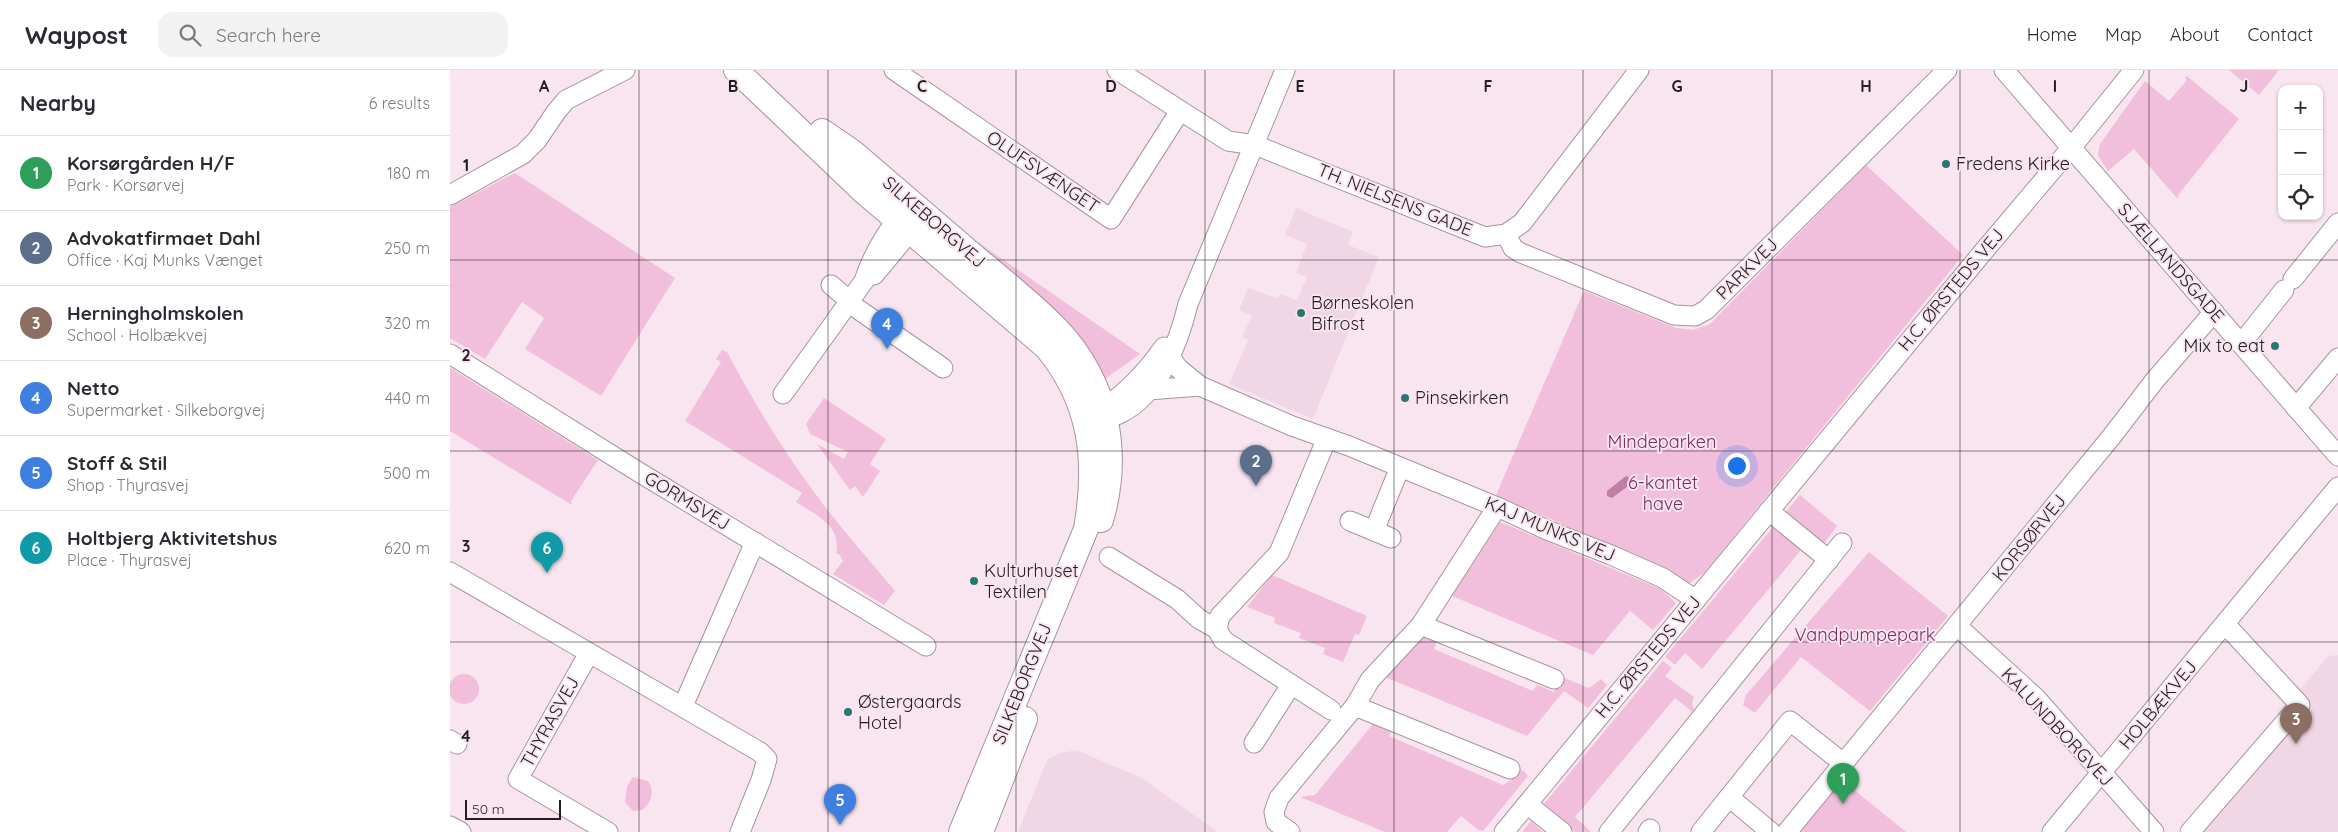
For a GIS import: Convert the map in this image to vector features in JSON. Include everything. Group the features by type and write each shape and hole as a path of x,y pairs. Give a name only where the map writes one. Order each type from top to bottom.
{"main road":[{"name":"SILKEBORGVEJ","path":"736,70 863,191 907,221 1023,307 1044,316"},
{"name":"SILKEBORGVEJ","path":"759,70 822,131 907,221 1046,347 1104,414"},
{"name":"SILKEBORGVEJ","path":"822,131 854,153 1044,316 1080,357 1096,387 1104,414 1123,459 1101,550 981,832"},
{"name":"SILKEBORGVEJ","path":"962,832 1086,528 1091,498 1091,471 1104,414"}],"street":[{"path":"450,195 523,154 537,140 566,100 626,70"},
{"name":"OLUFSVÆNGET","path":"894,70 1111,219 1180,111"},
{"name":"TH. NIELSENS GADE","path":"1117,70 1228,141 1255,145 1485,236 1506,234"},
{"path":"1104,414 1152,364 1188,304 1285,70"},
{"path":"1506,234 1522,223 1639,70"},
{"name":"PARKVEJ","path":"1506,234 1513,248 1521,253 1674,316 1695,316 1706,310 1947,70"},
{"name":"SJÆLLANDSGADE","path":"2004,70 2338,456"},
{"name":"H.C. ØRSTEDS VEJ","path":"1504,832 2072,148 2134,70"},
{"name":"SILKEBORGVEJ","path":"783,394 850,302 864,281 868,270 907,221"},
{"path":"2241,344 2338,223"},
{"path":"831,285 850,302 944,368"},
{"path":"1104,414 1148,390 1171,358 1181,334 1188,304"},
{"name":"KORSØRVEJ","path":"1787,832 1957,626 2155,380 2214,312"},
{"name":"GORMSVEJ","path":"450,354 926,646"},
{"name":"KAJ MUNKS VEJ","path":"1171,358 1178,368 1200,386 1292,426 1400,467 1664,578 1696,600"},
{"path":"2296,408 2338,358"},
{"name":"KAJ MUNKS VEJ","path":"1148,390 1200,386"},
{"path":"1217,629 1220,616 1279,553 1327,438"},
{"path":"1350,521 1383,535 1400,467"},
{"name":"HOLBÆKVEJ","path":"2052,832 2338,487"},
{"path":"1290,832 1276,822 1274,812 1279,798 1355,706 1370,680 1420,625 1497,507"},
{"path":"1769,511 1829,560"},
{"path":"683,706 755,542"},
{"path":"1609,832 1842,543"},
{"path":"1101,550 1177,599 1200,619 1217,629 1223,640 1332,710"},
{"path":"450,572 760,752 767,759 762,780 740,832"},
{"path":"2190,832 2300,706 2225,624"},
{"path":"1420,625 1554,680"},
{"name":"KALUNDBORGVEJ","path":"1957,626 2036,698 2154,832"},
{"name":"THYRASVEJ","path":"589,653 518,779 608,832"},
{"path":"1254,743 1291,685"},
{"path":"1355,706 1510,769"},
{"path":"1701,832 1790,721 1844,763"},
{"path":"1729,797 1771,832"},
{"path":"1528,804 1562,832"},
{"path":"450,826 461,832"}],"shaded area":[{"name":"Børneskolen Bifrost","path":"1296,208 1353,232 1348,245 1379,257 1313,419 1229,384 1248,340 1242,337 1252,316 1239,310 1248,288 1278,299 1280,294 1297,300 1307,277 1296,273 1307,244 1285,235"},
{"path":"1626,476 1630,478 1631,484 1612,498 1607,496 1607,491"},
{"path":"2338,655 2338,832 2181,832 2328,656"},
{"path":"1076,750 1140,777 1218,832 1018,832 1047,760 1058,754"}],"green space":[{"path":"2229,70 2279,70 2259,95"},
{"path":"2187,76 2239,119 2178,195 2179,197 2177,198 2134,149 2108,171 2098,155 2100,144 2145,81 2169,101 2187,80 2185,78"},
{"name":"Mindeparken","path":"1866,165 1963,255 1705,572 1687,585 1662,568 1496,495 1584,291 1676,328 1693,330 1710,324"},
{"path":"515,173 675,278 601,396 525,349 544,318 522,302 485,359 450,338 450,207"},
{"path":"921,203 1140,354 1105,379 1067,328"},
{"path":"722,350 727,352 796,467 822,503 895,591 884,605 833,574 843,561 840,555 836,553 835,535 826,522 796,502 802,493 685,421 721,362 716,359"},
{"path":"450,368 598,460 571,501 572,505 450,431"},
{"path":"824,398 886,439 870,464 880,471 863,497 855,486 850,490 817,444 844,459 848,452 810,434 806,424"},
{"path":"1800,495 1837,526 1822,546 1784,514"},
{"path":"1500,522 1661,589 1676,603 1653,630 1630,611 1593,655 1452,596"},
{"path":"1774,526 1802,549 1702,669 1685,653 1675,665 1665,657"},
{"name":"Vandpumpepark","path":"1869,552 1948,616 1870,711 1801,657 1755,713 1743,705 1746,695"},
{"path":"1272,575 1367,616 1359,635 1355,634 1343,662 1323,654 1325,648 1299,638 1301,633 1274,623 1275,618 1247,607"},
{"path":"1422,633 1438,639 1434,649 1533,691 1537,685 1554,692 1562,677 1589,688 1601,679 1607,685 1588,708 1564,691 1527,736 1385,677"},
{"path":"1663,661 1672,668 1665,676 1694,697 1692,703 1695,714 1675,698 1575,817 1591,832 1575,832 1543,805"},
{"path":"464,674 475,678 479,689 475,700 464,704 453,700 449,689 453,678"},
{"path":"1377,719 1393,726 1389,736 1503,785 1512,780 1518,769 1524,771 1528,776 1483,831 1478,830 1461,816 1447,832 1385,832 1300,797 1315,795"},
{"path":"1837,776 1906,832 1792,832"},
{"path":"633,777 648,781 650,785 651,797 648,804 642,810 633,811 625,802 627,787"},
{"path":"1531,821 1543,832 1522,832"}],"place":[{"name":"Fredens Kirke","path":"1946,164"},
{"name":"Børneskolen Bifrost","path":"1301,313"},
{"name":"Mix to eat","path":"2275,346"},
{"name":"Netto","path":"887,349"},
{"name":"Pinsekirken","path":"1405,398"},
{"name":"Advokatfirmaet Dahl","path":"1256,486"},
{"name":"Holtbjerg Aktivitetshus","path":"547,573"},
{"name":"Kulturhuset Textilen","path":"974,581"},
{"name":"Østergaards Hotel","path":"848,712"},
{"name":"Herningholmskolen","path":"2296,744"},
{"name":"Korsørgården H/F","path":"1843,804"},
{"name":"Stoff & Stil","path":"840,825"}],"park label":[{"name":"6-kantet have","path":"1663,493"}]}
